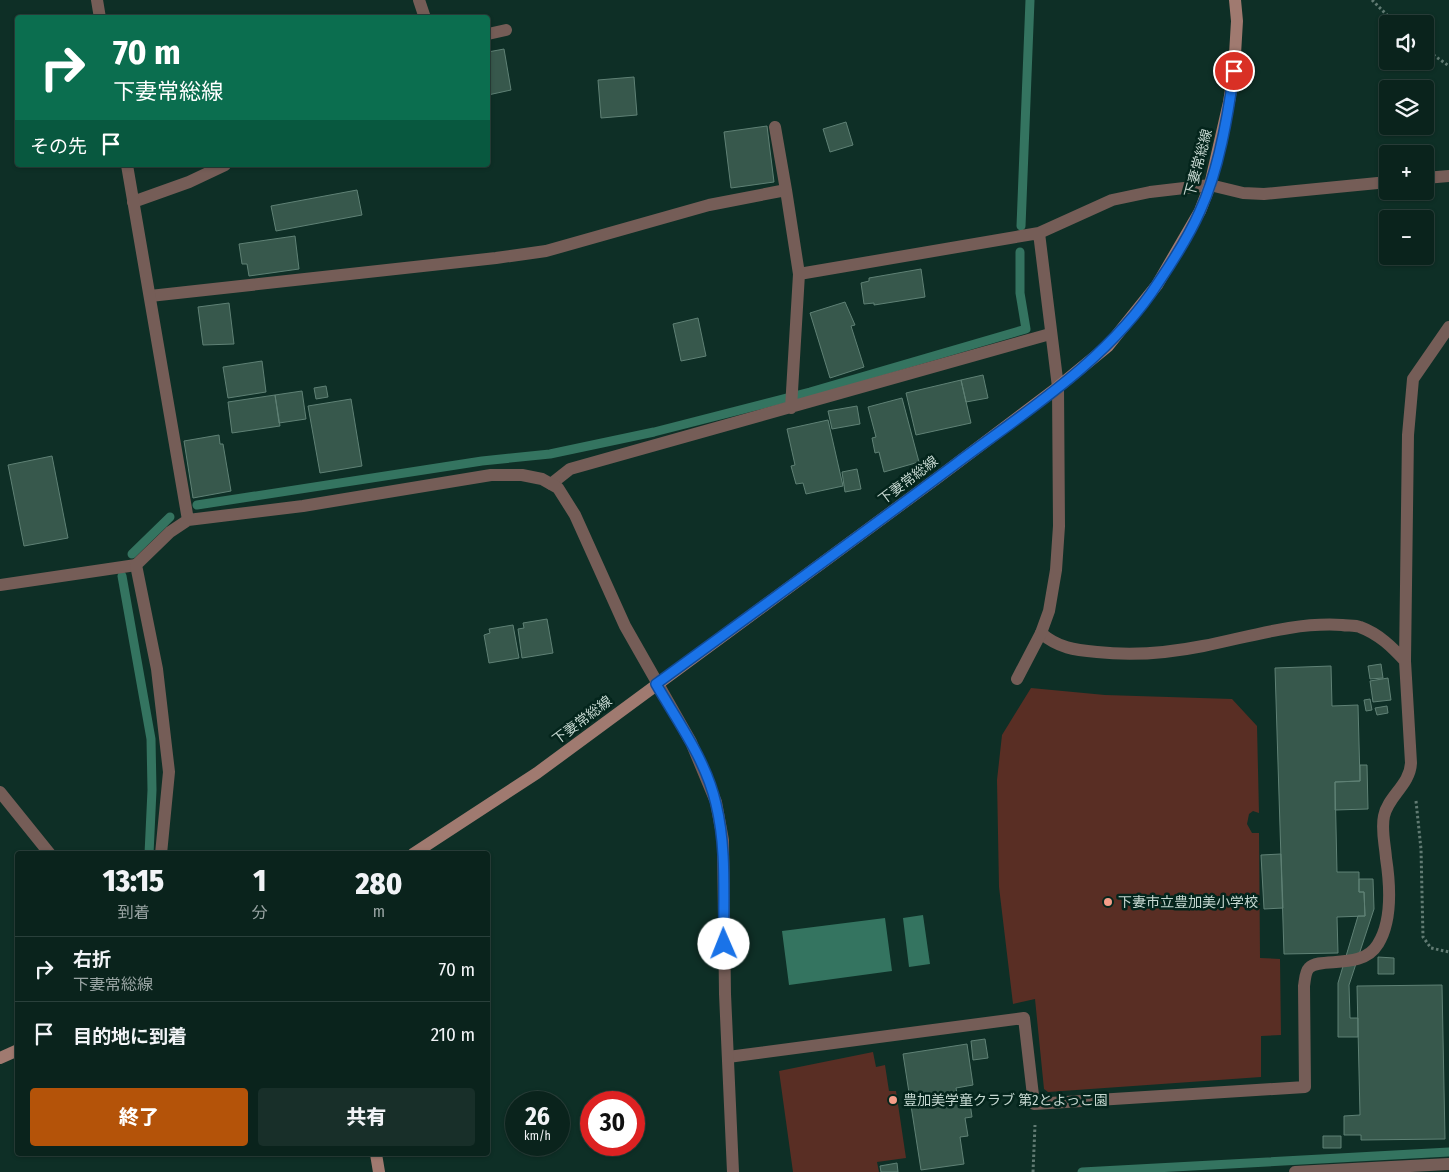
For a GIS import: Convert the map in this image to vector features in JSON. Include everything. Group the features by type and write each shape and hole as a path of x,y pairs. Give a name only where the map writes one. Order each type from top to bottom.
{"main road":[{"name":"下妻常総線","path":"419,851 537,773 1058,387 1108,346 1157,285 1200,211 1210,185 1234,71 1237,21 1235,0"},
{"path":"0,1058 15,1051"},
{"path":"376,1156 379,1172"}],"street":[{"path":"97,0 100,15"},
{"path":"419,0 424,15"},
{"path":"490,34 506,30"},
{"path":"775,127 799,274 792,400"},
{"path":"127,167 188,520"},
{"path":"134,202 189,182 221,167"},
{"path":"1434,177 1449,176"},
{"path":"799,274 1039,234 1112,200 1150,192 1210,185 1243,193 1264,194 1379,183"},
{"path":"150,296 486,260 546,251 709,205 786,190"},
{"path":"1017,680 1041,633 1050,606 1059,526 1058,387 1039,234"},
{"path":"728,1057 1024,1018 1034,1104 1305,1087 1304,986 1306,973 1314,965 1362,958 1377,945 1387,917 1389,896 1382,830 1385,814 1410,773 1411,763 1406,661 1408,435 1413,380 1449,328"},
{"path":"551,484 570,469 792,400 1050,334"},
{"path":"0,585 136,565 170,532 188,520 303,506 491,475 522,475 542,479 558,488 575,515 625,626 656,684 691,742 716,802 723,840 732,1172"},
{"path":"136,565 157,669 169,772 162,851"},
{"path":"1041,633 1051,642 1066,648 1116,654 1155,654 1201,647 1284,628 1322,624 1350,626 1359,627 1380,637 1406,661"},
{"path":"0,792 48,851"},
{"path":"1295,1172 1449,1164"}],"path":[{"path":"1372,0 1387,15"},
{"path":"1434,56 1449,66"},
{"path":"1411,763 1421,849 1423,937 1431,948 1449,952"},
{"path":"1033,1172 1036,1121 1034,1104"}],"shaded area":[{"path":"1031,688 1105,695 1232,699 1257,726 1259,813 1253,811 1249,814 1247,824 1252,833 1259,833 1260,958 1280,959 1281,1035 1261,1036 1261,1077 1048,1092 1044,1089 1035,999 1013,1004 999,887 997,780 1002,735"},
{"path":"923,915 930,964 909,967 903,918"},
{"path":"885,918 892,971 789,985 782,931"},
{"path":"873,1052 876,1067 885,1065 889,1091 896,1091 906,1158 877,1162 879,1172 793,1172 779,1071"}],"building":[{"path":"504,49 511,90 490,95 490,52"},
{"path":"634,77 637,115 601,118 598,80"},
{"path":"846,122 853,145 830,152 823,129"},
{"path":"767,126 774,182 731,188 724,132"},
{"path":"357,190 362,215 276,231 271,206"},
{"path":"295,236 299,269 249,276 247,264 242,264 239,244"},
{"path":"921,269 925,297 874,305 874,303 864,304 861,283 869,281 869,278"},
{"path":"845,302 855,325 851,326 864,367 830,378 810,313"},
{"path":"229,303 234,344 203,345 198,307"},
{"path":"698,318 706,356 681,361 673,324"},
{"path":"262,361 266,392 228,398 223,367"},
{"path":"983,375 988,398 966,402 961,380"},
{"path":"961,380 971,423 916,435 906,393"},
{"path":"326,386 328,397 316,399 314,388"},
{"path":"302,391 306,419 279,423 275,395"},
{"path":"275,395 280,426 232,433 228,402"},
{"path":"902,398 919,462 884,472 879,452 875,453 872,438 876,437 868,407"},
{"path":"351,399 362,466 320,473 308,406"},
{"path":"857,406 860,424 832,429 828,411"},
{"path":"828,420 843,486 806,494 803,483 796,484 791,466 795,465 787,429"},
{"path":"219,435 220,444 223,444 231,491 193,498 184,441"},
{"path":"52,456 68,538 24,546 8,465"},
{"path":"857,469 861,489 845,492 842,472"},
{"path":"547,619 553,653 522,658 518,629 524,628 523,623"},
{"path":"513,625 519,658 489,663 484,635 490,633 489,629"},
{"path":"1381,664 1383,678 1370,679 1368,666"},
{"path":"1331,666 1332,706 1358,705 1360,781 1335,782 1337,872 1359,872 1359,892 1364,892 1365,916 1337,917 1338,953 1284,954 1275,668"},
{"path":"1388,678 1391,700 1373,702 1370,681"},
{"path":"1370,699 1372,710 1366,711 1364,700"},
{"path":"1387,706 1388,713 1377,715 1375,708"},
{"path":"1360,765 1367,765 1368,809 1335,810 1335,782 1360,781"},
{"path":"1281,854 1283,908 1264,909 1261,855"},
{"path":"1359,879 1373,879 1374,909 1349,985 1350,1018 1358,1018 1358,1037 1338,1037 1338,983 1358,916 1365,916 1364,892 1359,892"},
{"path":"1378,957 1394,958 1394,974 1378,974"},
{"path":"1442,985 1445,1139 1361,1140 1361,1135 1344,1135 1344,1116 1360,1115 1357,986"},
{"path":"985,1039 988,1058 973,1060 971,1041"},
{"path":"967,1044 973,1085 956,1088 958,1098 969,1096 972,1117 965,1118 968,1136 960,1137 964,1164 921,1170 903,1054"},
{"path":"1323,1136 1341,1136 1341,1148 1323,1148"},
{"path":"897,1163 898,1172 881,1172 880,1166"}],"waterway":[{"path":"1021,226 1030,0"},
{"path":"197,505 482,461 550,454 654,432 810,392 1026,329 1020,293 1020,252"},
{"path":"132,554 170,517"},
{"path":"122,576 151,739 152,790 149,851"},
{"path":"1082,1172 1449,1152"}],"place":[{"name":"下妻市立豊加美小学校","path":"1108,902"},
{"name":"豊加美学童クラブ 第2とよっこ園","path":"893,1100"}],"route":[{"path":"724,944 723,840 716,802 691,742 656,684 936,479 1058,387 1108,346 1157,285 1200,211 1210,185 1234,71"}]}
